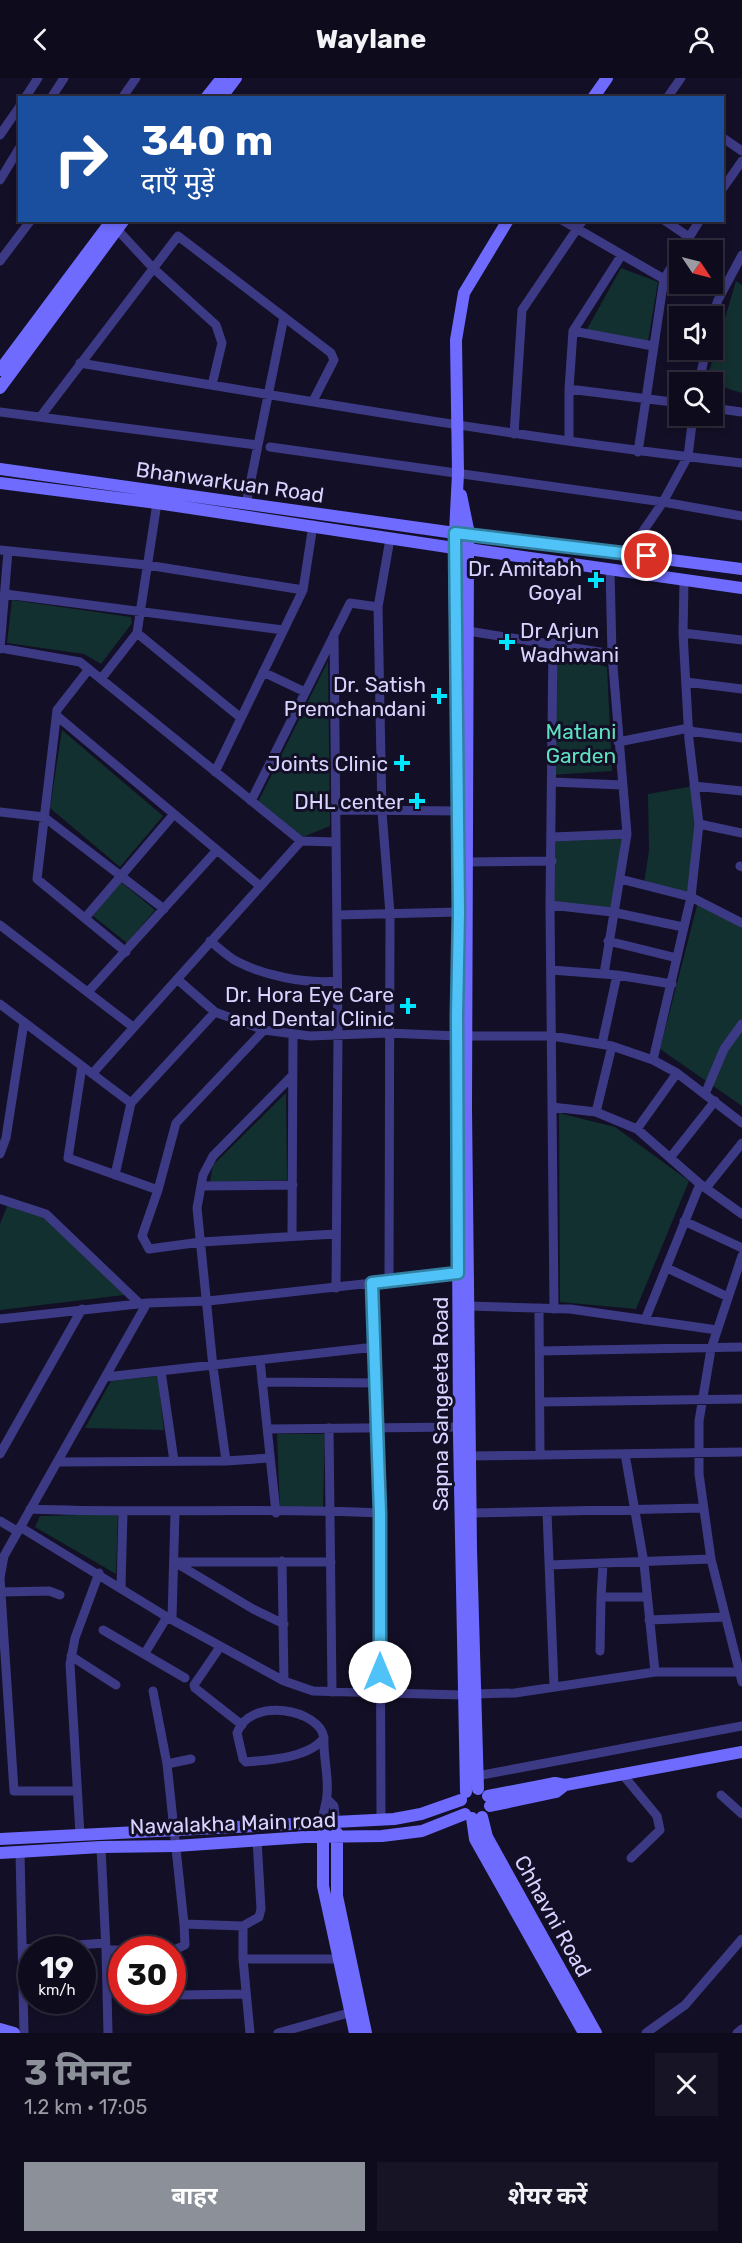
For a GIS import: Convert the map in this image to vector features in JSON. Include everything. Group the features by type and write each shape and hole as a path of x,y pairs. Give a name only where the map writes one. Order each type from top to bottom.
{"main road":[{"path":"208,96 222,78"},
{"path":"223,96 237,78"},
{"path":"594,96 607,78"},
{"path":"458,473 456,340 464,293 507,222"},
{"path":"0,370 114,223"},
{"path":"0,388 114,223"},
{"name":"Bhanwarkuan Road","path":"0,469 455,533 742,568"},
{"name":"Sapna Sangeeta Road","path":"458,473 454,548 463,811 468,862 462,1036"},
{"name":"Sapna Sangeeta Road","path":"458,473 469,534 459,912 466,1109 459,1427 470,1789"},
{"name":"Bhanwarkuan Road","path":"0,483 157,502 390,539 684,582 742,588"},
{"name":"Sapna Sangeeta Road","path":"463,1273 468,1306 471,1513 468,1694 470,1789"},
{"path":"473,1816 489,1801 555,1783 565,1785 742,1752"},
{"path":"470,1789 489,1801"},
{"path":"470,1789 473,1816"},
{"name":"Nawalakha Main road","path":"0,1839 381,1819 421,1814 470,1789"},
{"name":"Nawalakha Main road","path":"0,1853 101,1847 176,1846 257,1839 338,1838 422,1831 473,1816"},
{"name":"Chhavni Road","path":"473,1816 475,1839 579,2030"},
{"name":"Chhavni Road","path":"473,1816 487,1837 596,2033"},
{"path":"323,1822 323,1886 355,2033"},
{"path":"336,1823 337,1896 366,2033"},
{"path":"0,2029 14,2033"}],"street":[{"path":"26,96 38,78"},
{"path":"52,96 64,78"},
{"path":"123,96 136,78"},
{"path":"668,96 681,78"},
{"path":"0,135 18,109"},
{"path":"724,139 742,151"},
{"path":"0,180 18,153"},
{"path":"724,187 742,160"},
{"path":"0,261 29,222"},
{"path":"565,222 664,279"},
{"path":"514,434 522,310 582,222"},
{"path":"667,222 689,237"},
{"path":"687,240 699,222"},
{"path":"114,223 153,268 216,325 222,344 212,385"},
{"path":"41,416 178,236 333,356 334,360 313,401"},
{"path":"569,441 569,389 573,331 621,256"},
{"path":"716,306 741,259"},
{"path":"638,452 664,279 669,271"},
{"path":"246,504 284,317"},
{"path":"573,331 653,346"},
{"path":"80,363 514,434 742,464"},
{"path":"569,389 669,402"},
{"path":"723,409 742,412"},
{"path":"0,412 257,445"},
{"path":"628,553 663,502 688,456 692,426"},
{"path":"270,447 663,502 742,516"},
{"path":"100,679 138,633 157,502"},
{"path":"215,772 303,590 313,525"},
{"path":"389,1280 390,914 382,812 378,607 390,539"},
{"path":"303,590 147,566 4,550 5,594 0,648 80,662 301,841 336,842"},
{"path":"604,974 612,912 627,834 612,654 609,570"},
{"path":"653,1060 672,984 682,927 691,897 699,824 686,682 683,633 684,582"},
{"path":"5,594 283,630"},
{"path":"251,801 350,603 378,607"},
{"path":"468,631 612,654"},
{"path":"138,633 241,718"},
{"path":"683,633 742,640"},
{"path":"334,634 338,1036 336,1288"},
{"path":"553,643 550,906 554,1309"},
{"path":"89,669 57,710 37,879 126,952"},
{"path":"263,672 305,692"},
{"path":"686,682 742,689"},
{"path":"57,716 260,886"},
{"path":"618,742 689,730 742,738"},
{"path":"552,782 622,785"},
{"path":"694,786 742,791"},
{"path":"336,810 463,811"},
{"path":"0,812 45,817 164,909"},
{"path":"85,918 174,814"},
{"path":"699,824 742,833"},
{"path":"552,837 627,834"},
{"path":"92,1074 301,841"},
{"path":"88,992 217,850"},
{"path":"468,862 552,861"},
{"path":"620,879 691,897 742,923"},
{"path":"550,906 612,912 682,927"},
{"path":"337,915 459,912"},
{"path":"0,925 133,1027"},
{"path":"210,941 236,961 262,970 317,983 337,981"},
{"path":"608,941 677,957"},
{"path":"551,970 618,975 672,984"},
{"path":"596,1112 618,975"},
{"path":"177,979 214,1012 264,1030 338,1036 388,1033 552,1036 607,1045 653,1060 677,1073 742,1124"},
{"path":"0,1004 131,1104"},
{"path":"115,1174 131,1104 214,1012"},
{"path":"0,1154 6,1138 24,1022"},
{"path":"705,1094 724,1049 742,1024"},
{"path":"264,1030 181,1115 176,1123 158,1190 142,1236 149,1249 201,1242 336,1234"},
{"path":"292,1236 293,1034"},
{"path":"82,1066 68,1158 158,1190"},
{"path":"636,1129 677,1073"},
{"path":"226,1461 213,1367 197,1208 203,1175 213,1156 291,1077"},
{"path":"670,1158 715,1101"},
{"path":"552,1107 596,1112 636,1129 703,1186 742,1214"},
{"path":"645,1320 684,1221 703,1186 742,1143"},
{"path":"201,1186 293,1185"},
{"path":"0,1199 46,1214 143,1303"},
{"path":"684,1221 742,1248"},
{"path":"0,1521 99,1573 220,1647 284,1681 313,1691 380,1695 515,1694 554,1686 655,1672 741,1677 711,1559 703,1508 699,1453 702,1400 711,1349 742,1256"},
{"path":"667,1268 728,1297"},
{"path":"0,1330 3,1319 82,1309 336,1288 463,1273"},
{"path":"372,1283 380,1513 381,1819"},
{"path":"76,1791 14,1791 0,1568 18,1529 106,1377 143,1303"},
{"path":"468,1306 554,1309 717,1330"},
{"path":"538,1308 540,1455"},
{"path":"0,1454 82,1309"},
{"path":"106,1377 213,1367 375,1347"},
{"path":"540,1351 742,1347"},
{"path":"260,1360 276,1513"},
{"path":"161,1371 174,1461"},
{"path":"262,1383 377,1383"},
{"path":"540,1402 742,1399"},
{"path":"268,1429 459,1427"},
{"path":"329,1428 332,1692"},
{"path":"470,1456 742,1452"},
{"path":"625,1454 632,1508 644,1563 655,1672"},
{"path":"58,1462 226,1461 270,1458"},
{"path":"471,1513 703,1508"},
{"path":"30,1509 123,1513 276,1513 329,1510 380,1513"},
{"path":"547,1512 554,1686"},
{"path":"121,1587 123,1513"},
{"path":"145,1653 170,1618 175,1562 175,1513"},
{"path":"549,1565 711,1559"},
{"path":"282,1561 284,1681"},
{"path":"175,1562 331,1562"},
{"path":"175,1562 253,1609 284,1624"},
{"path":"600,1651 603,1564"},
{"path":"80,1835 71,1656 99,1573"},
{"path":"1,1596 49,1591 60,1595"},
{"path":"601,1597 646,1597"},
{"path":"649,1620 724,1617"},
{"path":"103,1630 184,1678"},
{"path":"220,1647 194,1685 242,1725"},
{"path":"71,1656 116,1685"},
{"path":"153,1691 167,1764 185,1936"},
{"path":"323,1822 322,1806 327,1799 324,1738 318,1726 281,1710 252,1714 237,1733 246,1762 297,1754 316,1746 324,1738"},
{"path":"470,1789 742,1726"},
{"path":"167,1764 191,1759"},
{"path":"623,1775 657,1816 660,1823 660,1830 631,1858"},
{"path":"721,1795 742,1814"},
{"path":"327,1799 334,1806 336,1823"},
{"path":"184,1924 243,1926 261,1914 257,1839"},
{"path":"101,1847 108,2033"},
{"path":"20,1852 22,1936"},
{"path":"243,1926 243,1959 250,2033"},
{"path":"653,2031 685,2005 742,1939"},
{"path":"96,1946 106,1946"},
{"path":"243,1959 340,1959"},
{"path":"186,1995 246,1994"},
{"path":"279,2033 352,2012"},
{"path":"24,2014 24,2033"},
{"path":"737,2033 742,2029"}],"green space":[{"path":"621,268 658,282 648,341 586,331"},
{"path":"736,281 742,285 742,393 723,387 723,372 709,372 713,360 723,360 723,325"},
{"path":"12,600 131,617 132,623 101,664 84,654 7,643"},
{"name":"Matlani Garden","path":"554,652 607,667 612,771 551,775"},
{"path":"328,661 330,826 303,837 258,802"},
{"path":"62,730 163,816 120,867 50,808"},
{"path":"694,786 699,824 691,897 644,884 649,850 648,794"},
{"path":"627,834 612,912 550,905 552,837"},
{"path":"121,882 155,910 127,943 93,916"},
{"path":"698,902 742,928 742,1106 660,1049"},
{"path":"286,1093 287,1180 210,1182 213,1165"},
{"path":"559,1113 615,1127 689,1181 636,1309 560,1302"},
{"path":"8,1204 44,1215 124,1295 0,1310 0,1224"},
{"path":"158,1376 164,1430 85,1428 111,1381"},
{"path":"277,1434 325,1434 323,1508 280,1510"},
{"path":"118,1514 116,1574 35,1527 40,1516"}],"place":[{"name":"Dr. Amitabh Goyal","path":"596,580"},
{"name":"Dr Arjun Wadhwani","path":"507,642"},
{"name":"Dr. Satish Premchandani","path":"439,696"},
{"name":"Joints Clinic","path":"402,763"},
{"name":"DHL center","path":"417,801"},
{"name":"Dr. Hora Eye Care and Dental Clinic","path":"408,1006"}],"route":[{"path":"380,1672 380,1513 372,1283 458,1273 457,936 459,912 455,533 647,556"}]}
